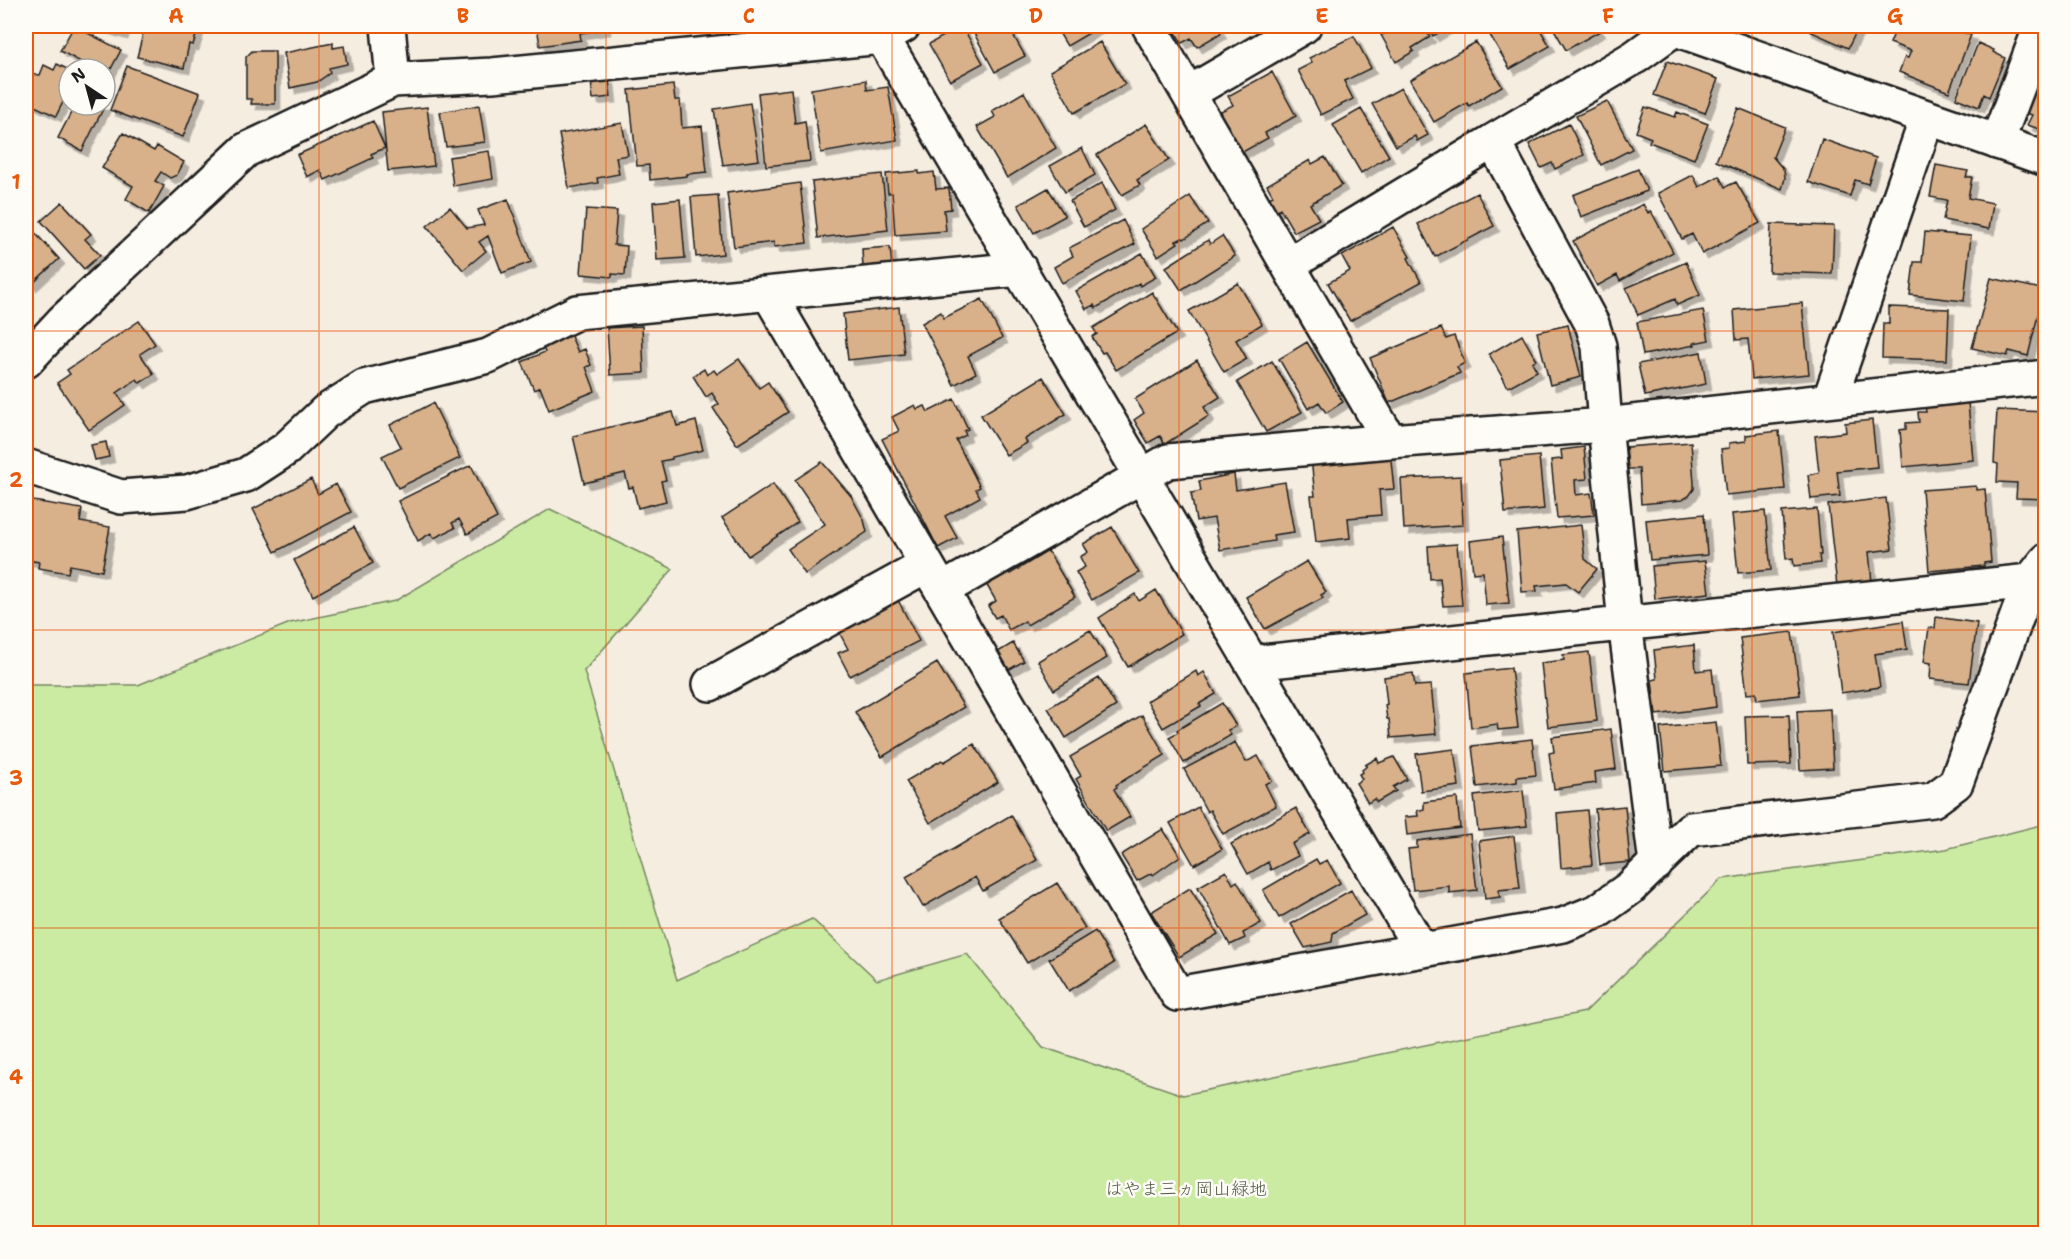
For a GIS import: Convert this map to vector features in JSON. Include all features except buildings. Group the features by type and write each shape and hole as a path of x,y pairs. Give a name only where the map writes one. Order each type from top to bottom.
{"street":[{"path":"388,26 393,80"},
{"path":"1149,26 1390,441"},
{"path":"1189,93 1304,26"},
{"path":"1997,142 2041,26"},
{"path":"1288,265 1635,57 1671,27 2046,159"},
{"path":"26,361 63,321 246,150 393,80 492,75 892,31 1020,269 1421,949"},
{"path":"1830,399 1927,118"},
{"path":"1493,141 1593,324 1599,346 1625,623 1656,864"},
{"path":"26,466 121,497 187,492 246,475 286,449 325,412 364,387 488,356 578,312 1020,269"},
{"path":"769,294 1177,994 1563,925 1598,911 1630,888 1691,829 1933,800 1956,783 2038,571 1625,623 1252,663"},
{"path":"710,684 935,577 1168,461 1605,424 2046,377"}],"green space":[{"name":"はやま三ヵ岡山緑地","path":"550,509 673,569 584,671 677,980 812,919 877,980 967,954 1043,1047 1183,1095 1585,1012 1722,879 1946,849 2045,824 2045,1233 26,1233 26,685 138,685 290,623 395,601"}]}
